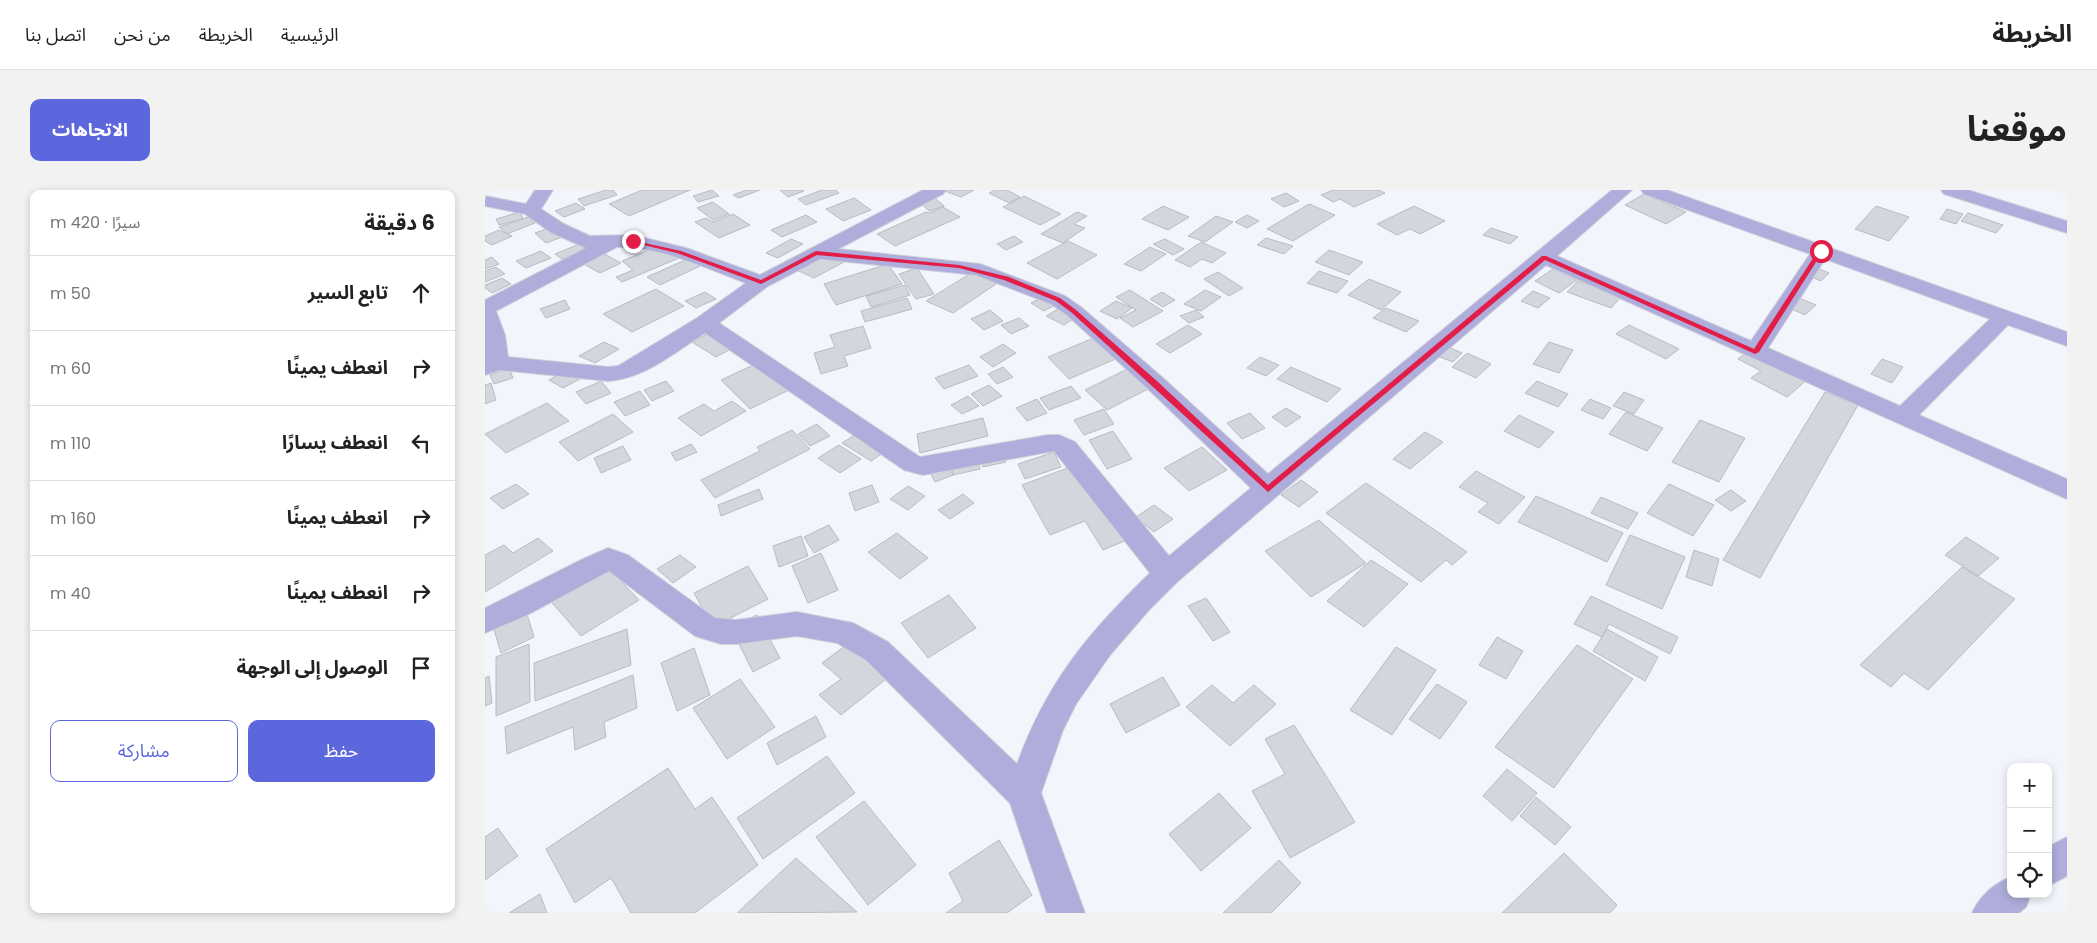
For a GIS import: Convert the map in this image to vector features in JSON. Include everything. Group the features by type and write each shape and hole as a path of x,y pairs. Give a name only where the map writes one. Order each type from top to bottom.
{"street":[{"path":"531,210 544,190"},
{"path":"613,241 485,308 494,334 491,365 608,374 622,373 635,367 705,323 761,282 937,190"},
{"path":"1024,793 1043,740 1065,694 1105,638 1167,574 1623,190"},
{"path":"1650,190 2067,339"},
{"path":"1950,190 2067,227"},
{"path":"485,201 531,210 557,228 587,242 633,241 679,252 761,282"},
{"path":"1755,352 1821,251"},
{"path":"816,253 942,264 980,270 1058,300 1155,383 1268,489"},
{"path":"1544,257 2067,490"},
{"path":"1903,417 2004,317"},
{"path":"705,323 913,464 923,466 1048,442 1059,443 1066,448 1167,574"},
{"path":"485,621 538,597 608,559 618,563 705,627 713,630 736,632 797,624 843,632 877,652 1024,793 1066,913"},
{"path":"2052,865 2067,855"},
{"path":"1991,913 2008,898"}],"building":[{"path":"606,190 613,190 617,195 584,206 578,199"},
{"path":"642,190 690,190 629,216 609,204"},
{"path":"712,190 719,196 698,202 693,196"},
{"path":"746,190 760,190 739,198 733,195"},
{"path":"780,190 803,190 804,191 788,197"},
{"path":"822,190 836,190 839,193 806,205 798,199"},
{"path":"942,190 974,190 961,197"},
{"path":"995,190 1007,190 1020,197 1009,203 989,193"},
{"path":"1333,190 1379,190 1385,193 1354,207 1340,199 1333,202 1321,195"},
{"path":"1286,193 1299,201 1284,207 1271,199"},
{"path":"930,194 944,206 929,211 916,199"},
{"path":"1644,194 1686,212 1666,224 1625,205"},
{"path":"1024,196 1061,214 1040,225 1003,207"},
{"path":"854,198 871,210 843,221 826,209"},
{"path":"713,202 729,214 713,220 697,208"},
{"path":"576,203 585,209 564,217 555,211"},
{"path":"1309,204 1335,215 1293,241 1267,229"},
{"path":"1163,206 1189,217 1168,230 1142,219"},
{"path":"1414,206 1445,221 1420,234 1410,229 1397,235 1377,224"},
{"path":"1876,206 1909,217 1889,241 1855,229"},
{"path":"943,207 960,217 895,246 877,234 926,212 929,213"},
{"path":"1947,209 1963,214 1956,224 1940,219"},
{"path":"520,212 523,219 499,225 496,219"},
{"path":"1077,212 1087,216 1074,224 1085,228 1063,243 1041,234"},
{"path":"1968,213 2003,225 1996,233 1961,221"},
{"path":"733,214 750,225 719,238 695,222 706,218 713,222"},
{"path":"806,215 817,222 782,237 771,230"},
{"path":"1247,215 1259,221 1247,228 1235,222"},
{"path":"1216,216 1233,222 1205,242 1188,236"},
{"path":"528,217 535,223 507,234 499,227"},
{"path":"555,226 565,236 546,243 535,233"},
{"path":"1491,228 1518,237 1510,244 1483,235"},
{"path":"499,230 512,236 492,245 485,241 485,236"},
{"path":"1014,236 1023,242 1006,250 997,244"},
{"path":"1266,238 1293,246 1284,254 1257,245"},
{"path":"791,239 803,244 778,258 766,253"},
{"path":"1165,239 1184,249 1173,255 1153,244"},
{"path":"1068,241 1097,255 1057,279 1027,263"},
{"path":"1201,242 1226,253 1212,263 1202,259 1190,267 1175,260"},
{"path":"582,243 589,248 562,259 555,254"},
{"path":"656,247 665,254 682,247 691,253 622,282 616,277 633,270 622,261"},
{"path":"1150,247 1166,254 1141,271 1124,264"},
{"path":"817,248 846,261 814,278 786,265"},
{"path":"1329,250 1363,262 1349,275 1315,262"},
{"path":"541,251 551,258 526,268 516,261"},
{"path":"599,251 621,263 600,273 578,261"},
{"path":"492,257 499,264 485,269 485,260"},
{"path":"687,259 700,266 660,285 647,277"},
{"path":"888,264 902,284 836,305 824,284"},
{"path":"496,267 505,274 485,282 485,271"},
{"path":"1815,267 1829,273 1821,281 1806,275"},
{"path":"917,268 934,294 916,299 899,274"},
{"path":"979,268 1005,278 953,313 926,301"},
{"path":"1553,269 1577,280 1559,293 1535,281"},
{"path":"1319,271 1348,281 1337,293 1307,283"},
{"path":"1218,272 1243,288 1229,296 1204,279"},
{"path":"502,278 511,284 492,293 485,288 485,285"},
{"path":"1369,279 1401,292 1381,310 1348,295"},
{"path":"1578,281 1621,297 1611,308 1567,292"},
{"path":"905,285 910,295 871,307 866,296"},
{"path":"656,289 684,306 632,332 603,314"},
{"path":"1130,290 1163,311 1133,327 1120,318 1136,310 1116,297"},
{"path":"1205,290 1221,297 1201,311 1184,304"},
{"path":"1533,291 1550,298 1538,308 1521,301"},
{"path":"705,292 716,299 696,308 685,301"},
{"path":"1162,292 1175,300 1163,307 1150,299"},
{"path":"1050,293 1063,301 1044,311 1031,303"},
{"path":"1794,296 1816,305 1805,315 1783,305"},
{"path":"907,298 912,309 865,322 861,311"},
{"path":"565,300 570,309 546,318 540,309"},
{"path":"1116,301 1132,308 1117,319 1100,311"},
{"path":"1063,306 1081,314 1064,325 1046,316"},
{"path":"1386,308 1419,321 1406,332 1373,318"},
{"path":"990,310 1003,321 984,330 971,319"},
{"path":"1196,310 1204,317 1189,323 1180,316"},
{"path":"1019,318 1029,326 1011,334 1001,325"},
{"path":"1188,325 1202,334 1170,353 1156,344"},
{"path":"1629,325 1679,349 1666,359 1616,334"},
{"path":"863,326 871,348 844,356 848,366 821,374 814,353 835,347 830,335"},
{"path":"715,330 739,345 716,357 692,342"},
{"path":"1103,334 1125,355 1069,379 1048,357"},
{"path":"604,342 619,349 595,363 579,356"},
{"path":"1549,342 1573,350 1559,373 1533,364"},
{"path":"1003,344 1016,353 993,367 980,357"},
{"path":"1446,346 1462,353 1453,362 1437,356"},
{"path":"1749,350 1808,379 1787,397 1751,378 1761,371 1738,359"},
{"path":"1467,353 1491,364 1476,378 1452,367"},
{"path":"1260,357 1279,365 1266,376 1247,368"},
{"path":"1882,359 1903,367 1892,383 1871,374"},
{"path":"764,360 793,388 750,409 721,380"},
{"path":"969,365 978,376 944,389 935,378"},
{"path":"1133,366 1156,385 1107,410 1085,390"},
{"path":"573,367 587,375 563,388 549,380"},
{"path":"1003,367 1013,377 997,384 988,374"},
{"path":"1291,367 1341,389 1327,402 1277,379"},
{"path":"509,368 513,378 494,384 490,375"},
{"path":"601,381 611,393 586,404 576,392"},
{"path":"666,381 674,391 652,401 644,390"},
{"path":"1537,381 1568,394 1558,407 1525,393"},
{"path":"491,383 496,400 485,404 485,385"},
{"path":"989,385 1002,396 983,406 971,394"},
{"path":"1071,386 1081,398 1049,410 1040,398"},
{"path":"640,391 650,405 625,416 614,402"},
{"path":"1624,392 1644,400 1634,414 1613,406"},
{"path":"1825,392 1858,405 1760,578 1723,560"},
{"path":"968,396 979,406 962,414 951,405"},
{"path":"1037,399 1047,413 1027,421 1016,408"},
{"path":"1590,399 1611,408 1603,419 1581,410"},
{"path":"732,401 746,411 701,436 678,418 704,404 714,411"},
{"path":"547,403 569,421 506,453 485,434"},
{"path":"1286,408 1301,417 1286,427 1272,417"},
{"path":"1104,409 1114,424 1084,435 1074,420"},
{"path":"1626,412 1663,428 1647,451 1609,434"},
{"path":"1250,413 1265,428 1242,439 1227,423"},
{"path":"613,414 633,432 578,461 559,442"},
{"path":"1519,415 1554,432 1539,448 1504,431"},
{"path":"983,418 988,436 920,453 917,434"},
{"path":"1700,420 1745,438 1719,482 1672,462"},
{"path":"817,424 830,436 810,446 798,434"},
{"path":"792,430 810,449 715,498 701,480 760,451 757,447"},
{"path":"861,431 889,449 871,461 842,443"},
{"path":"1113,431 1132,459 1107,469 1089,440"},
{"path":"1425,432 1443,442 1410,469 1393,459"},
{"path":"691,444 697,452 676,461 671,453"},
{"path":"1002,444 1006,462 983,467 980,449"},
{"path":"839,445 861,459 840,473 818,458"},
{"path":"623,446 631,460 601,473 594,458"},
{"path":"1202,447 1227,470 1189,491 1164,468"},
{"path":"977,451 980,469 953,475 951,457"},
{"path":"1054,452 1061,467 1025,479 1018,464"},
{"path":"945,460 953,475 935,482 927,467"},
{"path":"1078,464 1127,540 1103,550 1085,521 1050,535 1022,485"},
{"path":"1476,471 1525,497 1499,524 1478,512 1488,503 1459,487"},
{"path":"1301,480 1318,492 1299,507 1281,495"},
{"path":"1366,483 1467,552 1452,565 1446,560 1421,582 1326,513"},
{"path":"516,484 529,494 503,509 490,498"},
{"path":"1669,484 1714,505 1693,536 1647,513"},
{"path":"872,485 879,502 855,511 849,493"},
{"path":"908,486 925,496 908,510 890,499"},
{"path":"759,489 763,499 721,516 718,505"},
{"path":"1731,490 1746,501 1731,511 1715,500"},
{"path":"963,494 974,503 950,519 938,510"},
{"path":"1536,496 1623,533 1607,562 1518,522"},
{"path":"1601,497 1638,513 1628,529 1591,513"},
{"path":"1154,505 1173,519 1154,532 1136,517"},
{"path":"1319,520 1366,563 1311,597 1265,551"},
{"path":"829,525 839,540 814,553 804,537"},
{"path":"897,533 928,558 900,579 868,552"},
{"path":"1630,535 1685,557 1662,609 1606,585"},
{"path":"801,536 808,556 779,567 773,546"},
{"path":"1966,537 1999,558 1978,576 1945,555"},
{"path":"538,538 553,551 485,592 485,555 504,545 513,553"},
{"path":"1694,550 1719,559 1712,586 1686,577"},
{"path":"821,553 838,590 808,603 792,566"},
{"path":"680,555 696,567 673,583 657,569"},
{"path":"597,556 639,600 581,636 540,589"},
{"path":"1371,560 1408,584 1364,627 1327,601"},
{"path":"748,566 768,599 713,627 694,593"},
{"path":"1962,567 2015,599 1928,690 1904,673 1891,687 1860,665"},
{"path":"949,595 976,628 928,658 901,623"},
{"path":"1591,596 1678,637 1670,654 1609,624 1602,637 1574,624"},
{"path":"1206,598 1230,632 1213,641 1188,606"},
{"path":"523,601 534,637 501,653 490,616"},
{"path":"757,615 780,658 753,672 731,628"},
{"path":"627,629 631,665 535,701 534,663"},
{"path":"1607,629 1658,657 1645,681 1593,651"},
{"path":"861,634 900,668 841,715 819,695 841,679 822,663"},
{"path":"1497,637 1523,651 1506,679 1479,665"},
{"path":"529,644 530,702 496,716 496,657"},
{"path":"1577,645 1633,679 1554,788 1495,747"},
{"path":"1396,647 1436,670 1392,735 1350,710"},
{"path":"694,648 710,695 677,711 661,663"},
{"path":"633,675 637,708 604,722 606,737 575,750 573,727 507,754 505,727"},
{"path":"489,676 492,703 485,706 485,678"},
{"path":"1163,677 1180,705 1126,733 1110,704"},
{"path":"740,679 775,727 727,759 693,708"},
{"path":"1437,684 1467,702 1440,739 1409,719"},
{"path":"1212,685 1233,703 1254,685 1276,704 1230,746 1186,707"},
{"path":"816,716 826,737 777,765 767,743"},
{"path":"1294,725 1355,822 1290,858 1252,791 1285,774 1265,739"},
{"path":"827,756 855,793 763,859 737,818"},
{"path":"668,768 695,809 712,797 758,865 695,913 631,913 611,878 575,903 546,849"},
{"path":"1507,769 1537,793 1512,821 1483,796"},
{"path":"1219,793 1251,828 1201,871 1169,834"},
{"path":"1536,797 1571,827 1555,845 1520,816"},
{"path":"864,801 916,865 868,905 816,837"},
{"path":"498,828 518,856 485,880 485,837"},
{"path":"999,840 1032,895 1007,913 946,913 963,901 949,873"},
{"path":"1564,853 1617,905 1610,913 1502,913"},
{"path":"796,858 857,912 737,913"},
{"path":"1279,860 1301,883 1271,913 1223,913"},
{"path":"540,894 547,913 509,913"}],"route":[{"path":"633,241 679,252 761,282 816,253 959,266 980,270 1007,279 1058,300 1073,311 1155,383 1268,489 1544,257 1755,352 1821,251"}]}
